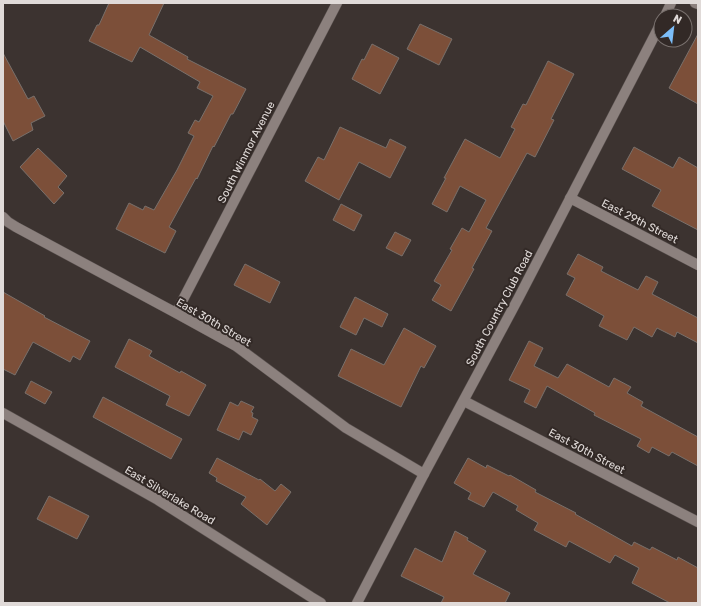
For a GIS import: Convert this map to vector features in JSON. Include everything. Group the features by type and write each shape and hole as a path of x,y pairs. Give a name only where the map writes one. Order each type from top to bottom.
{"street":[{"name":"South Winmor Avenue","path":"176,313 337,3"},
{"name":"South Country Club Road","path":"358,602 653,38"},
{"name":"East 29th Street","path":"570,198 698,265"},
{"name":"East 30th Street","path":"3,217 16,227 236,346 346,428 424,474"},
{"name":"East 30th Street","path":"464,401 698,522"},
{"name":"East Silverlake Road","path":"3,413 158,500 321,603"}],"building":[{"path":"109,3 164,3 149,35 188,57 187,59 246,89 169,227 176,231 165,253 116,229 129,203 143,210 145,206 154,210 177,170 194,136 188,133 195,120 199,122 213,96 197,88 200,82 140,47 132,62 89,41 97,25 99,25"},
{"path":"420,24 452,39 439,65 407,49"},
{"path":"698,34 698,104 669,88 690,48 693,48 693,43"},
{"path":"372,44 399,58 380,94 352,79 362,59 364,60"},
{"path":"3,53 28,99 34,96 45,116 31,123 33,130 13,141 3,121"},
{"path":"548,61 574,74 551,119 554,120 535,157 527,153 486,228 492,231 472,268 474,269 451,311 432,300 441,285 434,281 452,250 450,249 462,228 469,232 486,200 460,186 447,212 432,204 465,139 500,158 515,129 511,127 523,104 526,105"},
{"path":"340,127 386,148 390,139 406,147 390,178 359,162 339,200 305,181 318,157 324,160"},
{"path":"634,147 673,168 679,157 698,168 698,230 652,206 661,190 622,169"},
{"path":"38,148 67,176 58,187 64,193 54,204 20,167"},
{"path":"341,204 362,215 354,231 333,220"},
{"path":"395,232 411,240 402,256 386,248"},
{"path":"578,254 603,267 601,271 638,290 646,276 658,282 652,294 698,318 698,343 677,332 675,337 657,328 652,337 634,327 627,340 599,326 604,316 566,295 575,278 567,274"},
{"path":"245,264 280,282 270,303 234,285"},
{"path":"3,292 45,316 44,317 90,341 80,360 73,356 70,362 33,342 15,375 3,369"},
{"path":"355,297 388,314 382,327 364,318 356,335 340,327"},
{"path":"404,328 436,346 424,368 421,366 401,407 338,376 351,349 384,365"},
{"path":"129,339 152,351 149,356 206,385 189,416 166,405 170,396 115,367"},
{"path":"529,341 543,348 534,366 558,378 567,364 609,387 614,378 631,387 627,393 643,402 641,406 698,437 698,466 672,452 669,456 652,447 649,453 637,446 641,439 594,415 595,413 547,386 536,408 524,402 530,390 509,380"},
{"path":"31,381 52,392 45,404 25,393"},
{"path":"103,397 182,439 171,459 93,417"},
{"path":"241,401 254,407 251,412 253,413 252,417 258,420 251,435 243,431 239,440 217,430 230,402 238,406"},
{"path":"217,458 259,480 260,479 275,491 281,484 291,492 267,525 241,504 246,497 216,481 217,478 209,473"},
{"path":"468,458 486,468 487,465 509,476 510,475 536,490 535,492 576,513 575,514 632,546 634,542 650,550 652,547 677,560 678,557 698,568 698,603 670,603 632,583 639,568 615,555 610,563 569,541 566,547 534,530 538,523 516,510 518,506 493,492 484,507 468,499 471,493 454,483"},
{"path":"49,496 89,516 77,539 37,519"},
{"path":"455,531 486,551 473,574 510,593 505,603 441,603 444,597 401,576 415,548 442,562"}]}
